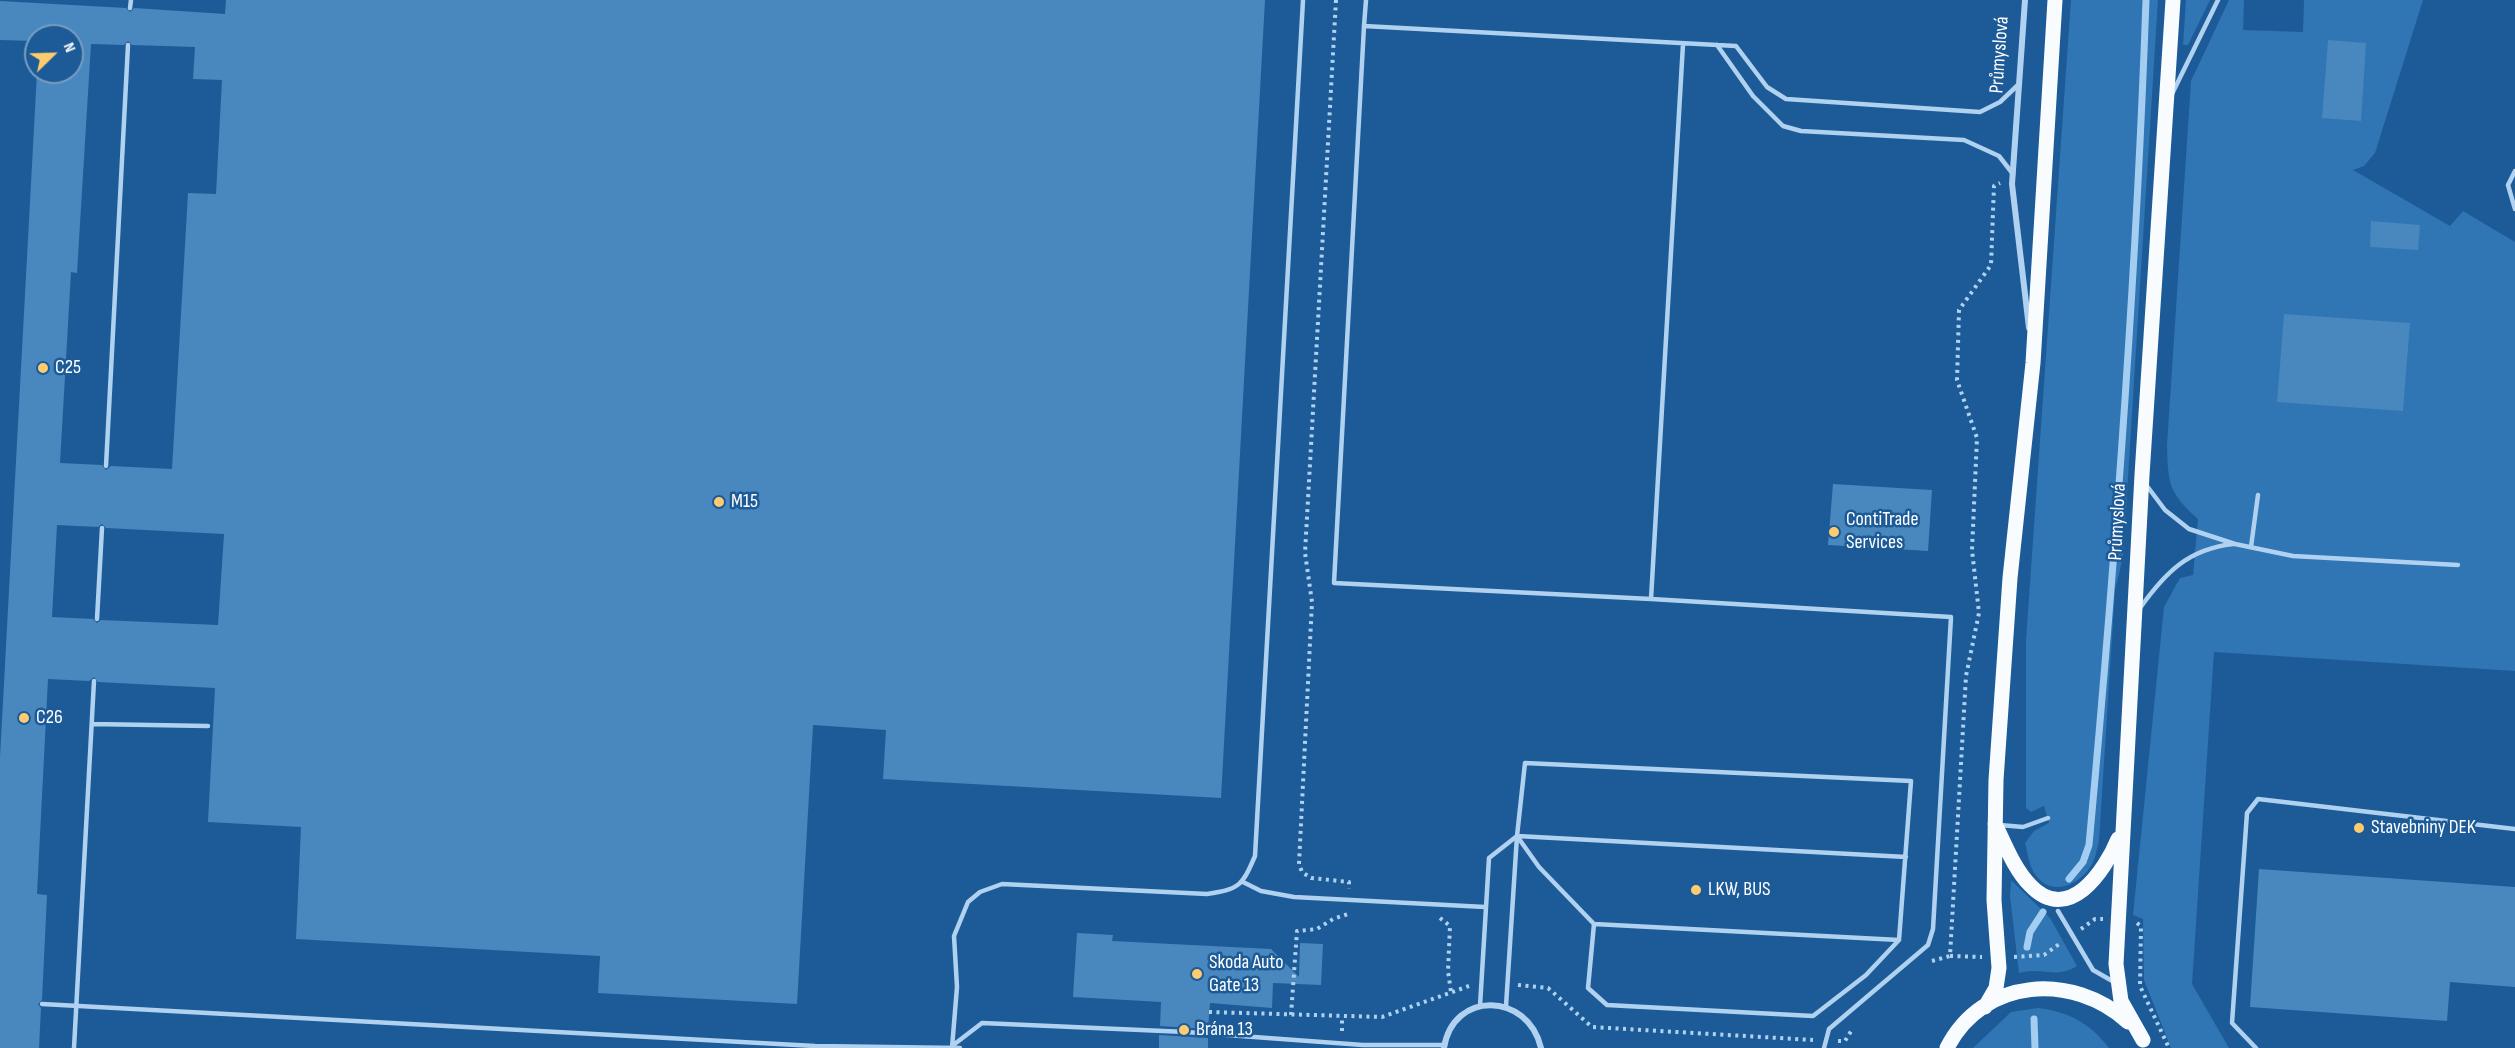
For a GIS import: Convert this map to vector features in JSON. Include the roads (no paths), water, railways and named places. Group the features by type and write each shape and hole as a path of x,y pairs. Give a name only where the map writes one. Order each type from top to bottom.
{"main road":[{"name":"Průmyslová","path":"1985,1006 1996,988 1999,968 1994,900 1995,824 2010,578 2033,363 2055,0"},
{"name":"Průmyslová","path":"2144,1044 2124,1008 2116,984 2122,819 2173,0"},
{"path":"1995,824 2031,887 2050,897 2062,898 2087,888 2103,869 2118,838 2122,819"},
{"path":"1946,1047 1965,1024 1985,1006 2014,993 2046,987 2078,992 2108,1005 2130,1023 2144,1044"}],"street":[{"name":"Průmyslová","path":"2025,0 2013,174 2033,363"},
{"path":"1444,1047 1456,1020 1480,1006 1506,1006 1530,1021 1541,1048 1546,1048"}],"lane":[{"path":"130,8 131,0"},
{"path":"952,1047 957,987 954,936 968,902 980,892 1002,884 1207,894 1227,891 1244,882 1255,856 1303,0"},
{"path":"1366,0 1334,582 1951,617 1933,929 1928,945 1830,1029 1824,1041 1824,1048"},
{"path":"2167,105 2218,0"},
{"path":"1364,26 1736,46 1767,87 1786,99 1980,112 2000,102 2019,84"},
{"path":"1651,600 1683,44"},
{"path":"106,466 128,45"},
{"path":"1717,45 1753,96 1783,126 1801,131 1964,140 1999,156 2013,174"},
{"path":"2515,171 2508,185 2515,209"},
{"path":"2142,475 2156,499 2176,520 2189,529 2235,544 2293,556 2458,565"},
{"path":"2251,547 2258,495"},
{"path":"97,619 102,528"},
{"path":"2135,615 2158,582 2183,560 2208,548 2235,544"},
{"path":"74,1048 94,681"},
{"path":"92,724 208,726"},
{"path":"1506,1006 1517,836 1525,763 1911,781 1899,940 1866,975 1813,1017 1606,1005 1588,988 1594,924"},
{"path":"2256,1048 2232,1023 2247,813 2258,799 2515,829"},
{"path":"1995,824 2023,827 2048,818"},
{"path":"1480,1006 1489,858 1517,836 1906,857"},
{"path":"1517,836 1539,867 1594,924 1899,940"},
{"path":"1244,882 1261,891 1294,897 1485,907"},
{"path":"2058,911 2093,970 2116,984"},
{"path":"42,1004 814,1047 960,1048"},
{"path":"952,1047 982,1023 1186,1032 1363,1045 1444,1047"},
{"path":"724,1048 726,1041"}],"waterway":[{"path":"2069,879 2083,862 2089,845 2099,740 2130,317 2146,0"},
{"path":"2027,947 2030,932 2043,912"},
{"path":"2034,1019 2035,1048"}],"place":[{"name":"C25","path":"43,368"},
{"name":"M15","path":"719,502"},
{"name":"ContiTrade Services","path":"1834,532"},
{"name":"C26","path":"24,718"},
{"name":"Stavebniny DEK","path":"2359,828"},
{"name":"LKW, BUS","path":"1696,890"},
{"name":"Skoda Auto Gate 13","path":"1197,974"},
{"name":"Brána 13","path":"1184,1030"}]}
